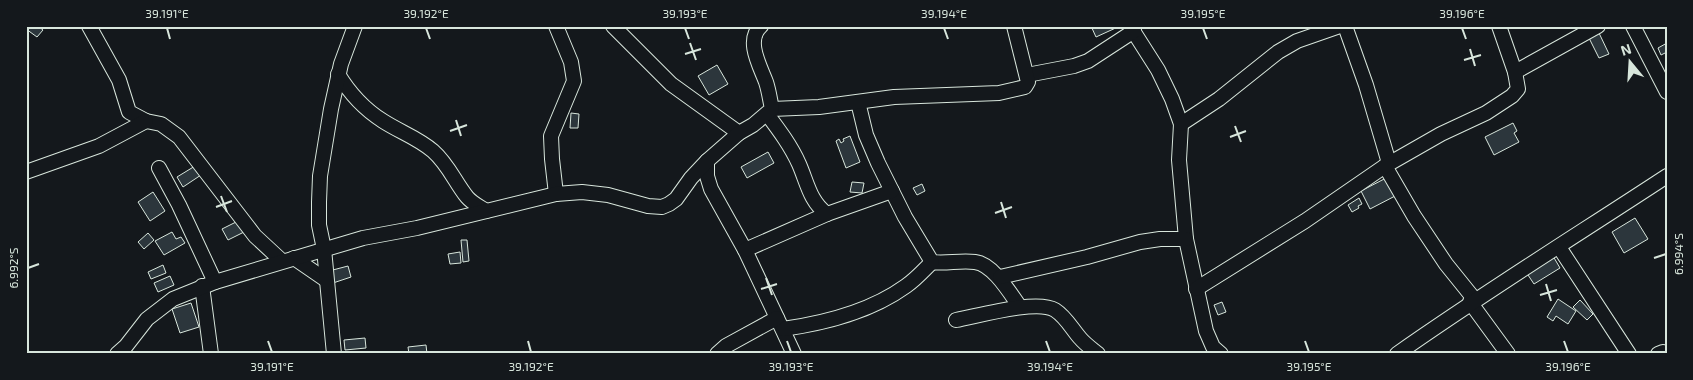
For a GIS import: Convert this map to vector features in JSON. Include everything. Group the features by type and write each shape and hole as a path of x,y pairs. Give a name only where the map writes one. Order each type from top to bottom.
{"street":[{"path":"89,26 118,80 129,112 146,121 161,124 179,137 250,230 288,260 326,280"},
{"path":"334,354 324,249 319,225 320,176 338,74 355,26"},
{"path":"556,26 572,62 574,76 574,81 551,136 556,194"},
{"path":"613,26 671,84 739,133"},
{"path":"761,26 758,28 754,40 755,54 766,84 770,112 799,164 814,201 827,214"},
{"path":"117,354 126,346 147,319 172,298 208,284 363,238 417,228 556,194 591,193 608,195 648,206 662,207 676,199 706,161 739,133 770,112 894,97 999,93 1025,87 1028,82 1027,75 1014,26"},
{"path":"1181,124 1219,99 1278,52 1297,41 1340,26"},
{"path":"1345,26 1366,85 1387,165 1414,216 1508,354"},
{"path":"1196,289 1305,221 1387,165 1441,134 1486,113 1512,96 1518,89 1515,72 1499,26"},
{"path":"1515,72 1598,26"},
{"path":"1633,26 1667,92"},
{"path":"1027,75 1074,66 1088,61 1132,29 1158,70 1172,99 1181,124 1179,160 1186,239 1206,331 1213,351"},
{"path":"338,74 348,91 368,111 384,122 422,142 435,152 469,199 486,211"},
{"path":"858,102 866,135 878,163 921,246 932,262 944,264 975,262 982,264 1000,277 1020,307"},
{"path":"26,172 99,146 146,121"},
{"path":"706,161 707,176 711,189 745,250 794,354"},
{"path":"159,168 180,205 208,284 211,354"},
{"path":"1397,354 1473,301 1667,176"},
{"path":"745,250 827,214 892,191"},
{"path":"1000,277 1140,242 1160,239 1186,239"},
{"path":"1559,247 1629,354"},
{"path":"717,354 726,346 780,323 812,325 841,318 888,298 908,285 932,262"},
{"path":"956,320 1020,307 1041,306 1053,309 1064,317 1082,340 1098,354"},
{"path":"1658,354 1667,353"}],"building":[{"path":"26,26 38,26 43,30 37,37 26,29"},
{"path":"1091,26 1120,26 1096,37"},
{"path":"1599,33 1609,54 1599,58 1589,38"},
{"path":"1667,43 1667,52 1661,55 1658,48"},
{"path":"717,65 728,84 709,95 698,76"},
{"path":"571,113 579,114 578,128 570,128"},
{"path":"1513,123 1517,131 1514,133 1519,142 1494,155 1485,137"},
{"path":"850,136 860,162 846,168 836,141 839,139 841,143 844,141 843,139"},
{"path":"768,152 774,163 747,178 741,167"},
{"path":"195,166 201,175 183,187 177,177"},
{"path":"1388,177 1397,195 1370,209 1361,191"},
{"path":"852,182 864,183 862,193 850,192"},
{"path":"922,184 925,191 917,195 913,188"},
{"path":"153,192 165,211 150,221 138,202"},
{"path":"1359,198 1362,204 1352,212 1348,205"},
{"path":"1635,218 1648,239 1624,253 1612,232"},
{"path":"238,221 244,232 228,240 222,229"},
{"path":"172,232 176,239 181,237 185,243 164,255 155,241"},
{"path":"148,233 154,240 144,249 138,242"},
{"path":"461,240 467,240 469,261 463,262"},
{"path":"460,252 461,263 450,264 448,254"},
{"path":"1553,256 1560,268 1534,284 1526,272"},
{"path":"163,265 166,273 151,279 148,272"},
{"path":"348,266 351,277 333,283 329,271"},
{"path":"170,276 174,285 158,292 154,283"},
{"path":"1558,299 1576,311 1568,324 1556,316 1553,321 1547,317"},
{"path":"1580,300 1593,314 1587,320 1573,307"},
{"path":"1222,302 1226,312 1218,315 1214,305"},
{"path":"191,303 199,327 180,333 172,309"},
{"path":"365,338 366,348 345,350 344,340"},
{"path":"426,345 427,354 409,354 408,347"}]}
